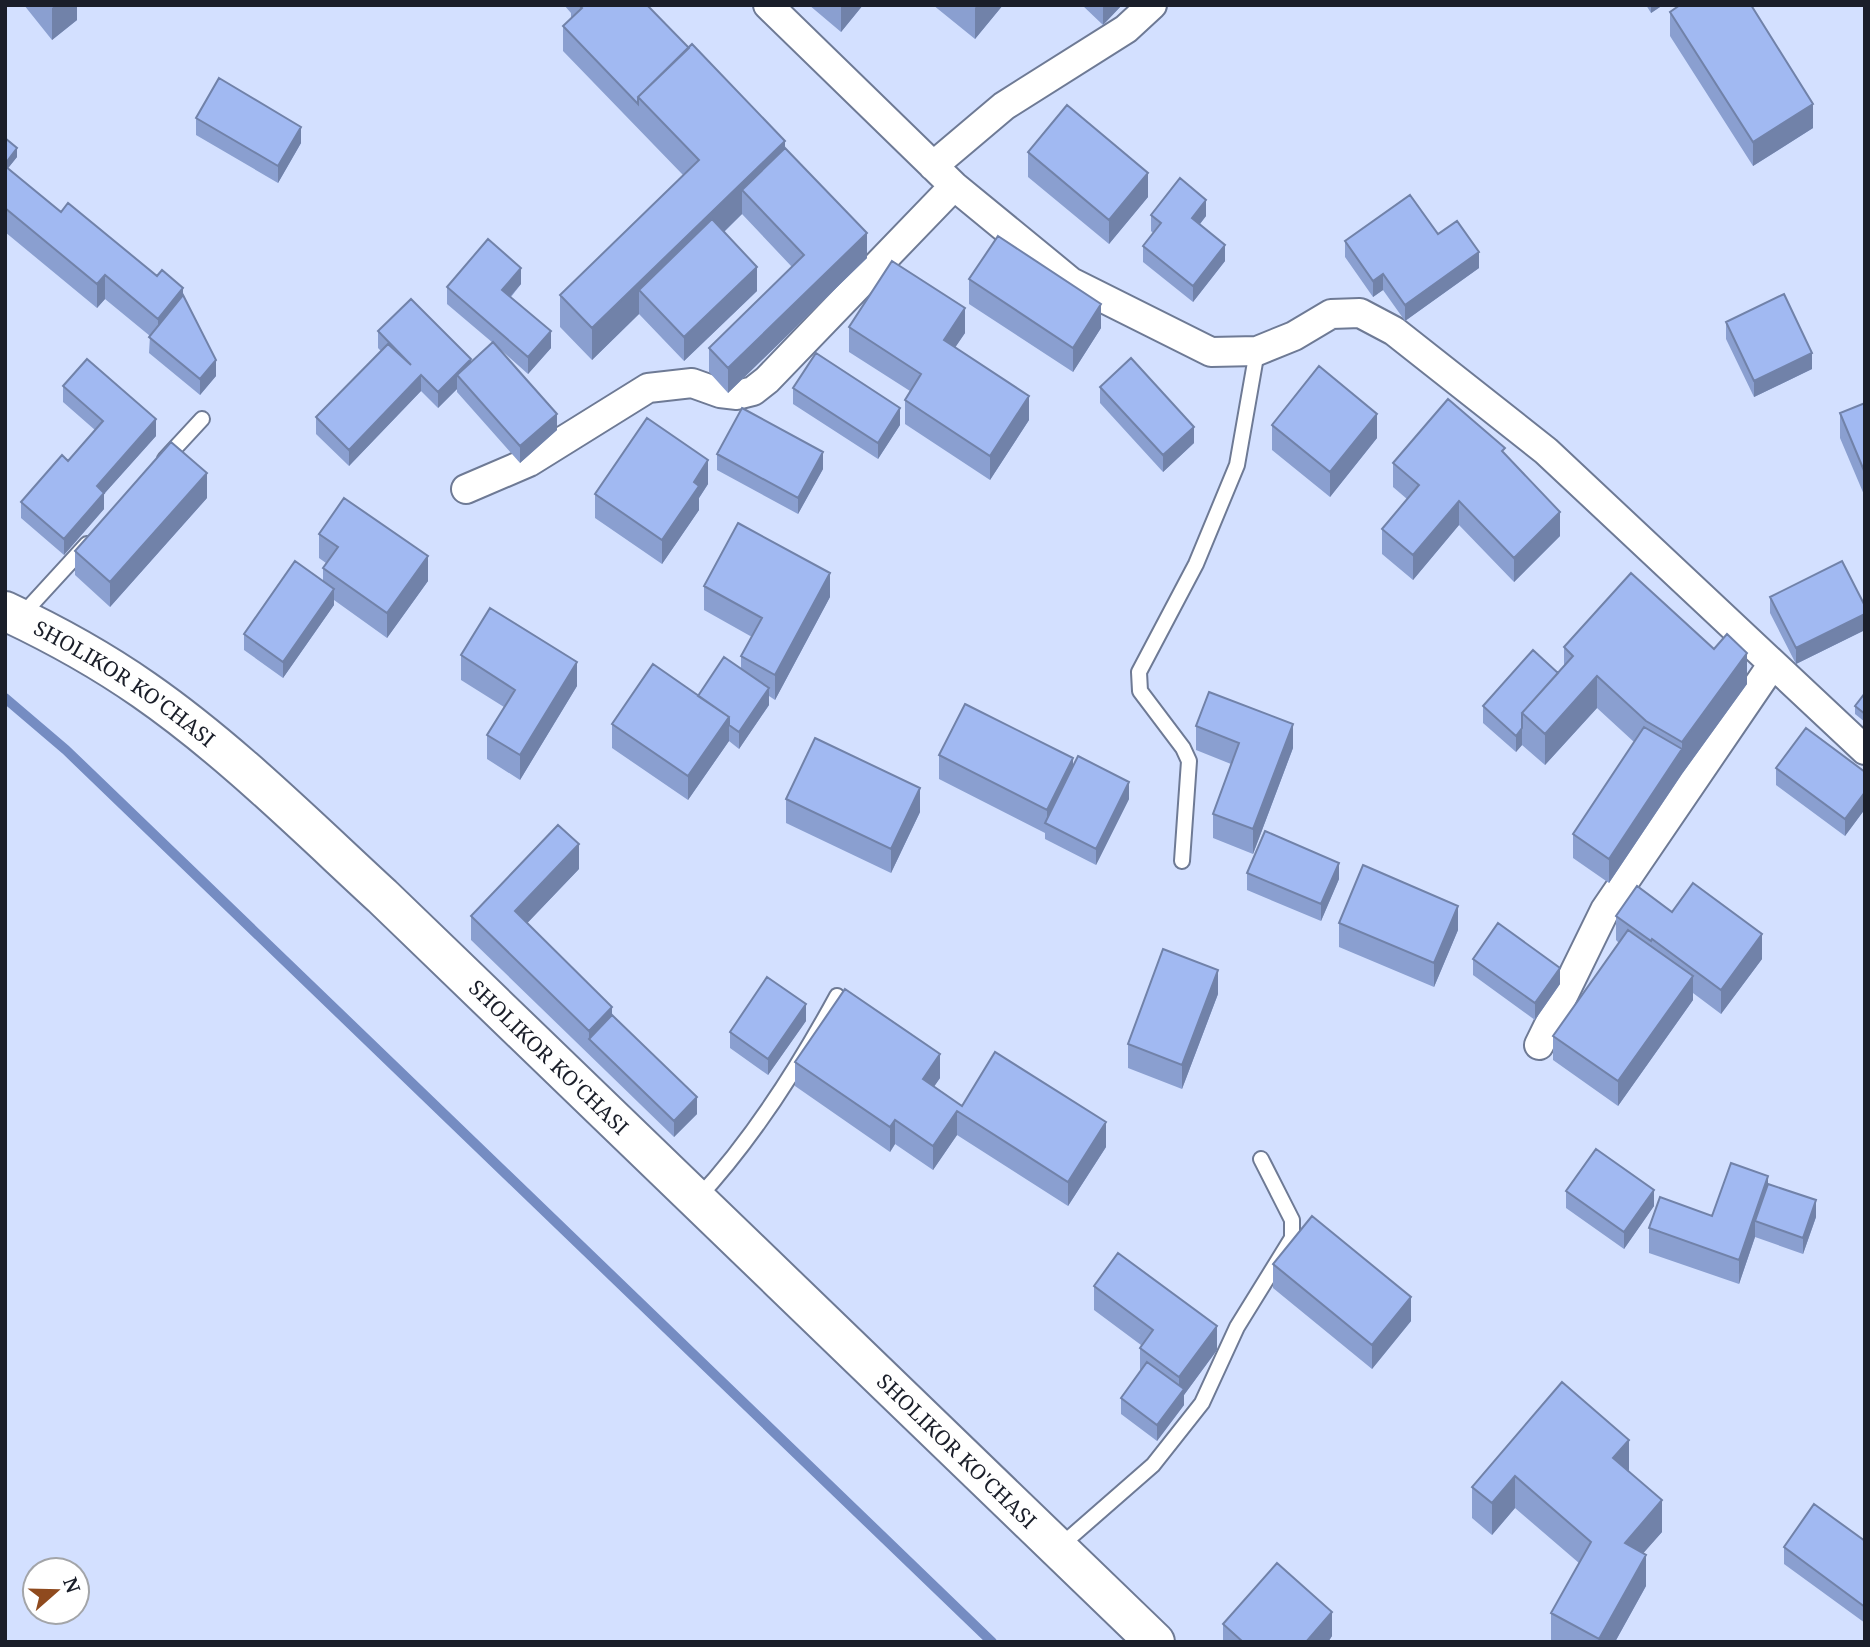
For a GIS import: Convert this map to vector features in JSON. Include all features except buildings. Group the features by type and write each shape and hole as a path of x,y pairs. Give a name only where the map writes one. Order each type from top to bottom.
{"street":[{"path":"768,5 954,186 1071,282 1210,352 1256,351 1294,336 1331,314 1360,313 1394,331 1546,451 1865,750"},
{"path":"933,166 1004,106 1126,29 1152,5"},
{"path":"466,489 529,461 648,388 692,383 737,396 753,391 767,380 954,186"},
{"name":"SHOLIKOR KO'CHASI","path":"12,614 144,690 210,742 382,896 1155,1642"},
{"path":"1539,1045 1605,910 1772,665"}],"lane":[{"path":"1182,861 1189,761 1183,748 1140,691 1139,672 1196,564 1237,465 1256,351"},
{"path":"156,469 202,419"},
{"path":"12,614 92,538"},
{"path":"696,1200 713,1182 782,1089 837,996"},
{"path":"1057,1549 1153,1465 1202,1403 1237,1327 1292,1238 1289,1211 1261,1159"}],"waterway":[{"path":"5,698 66,750 992,1642"}]}
